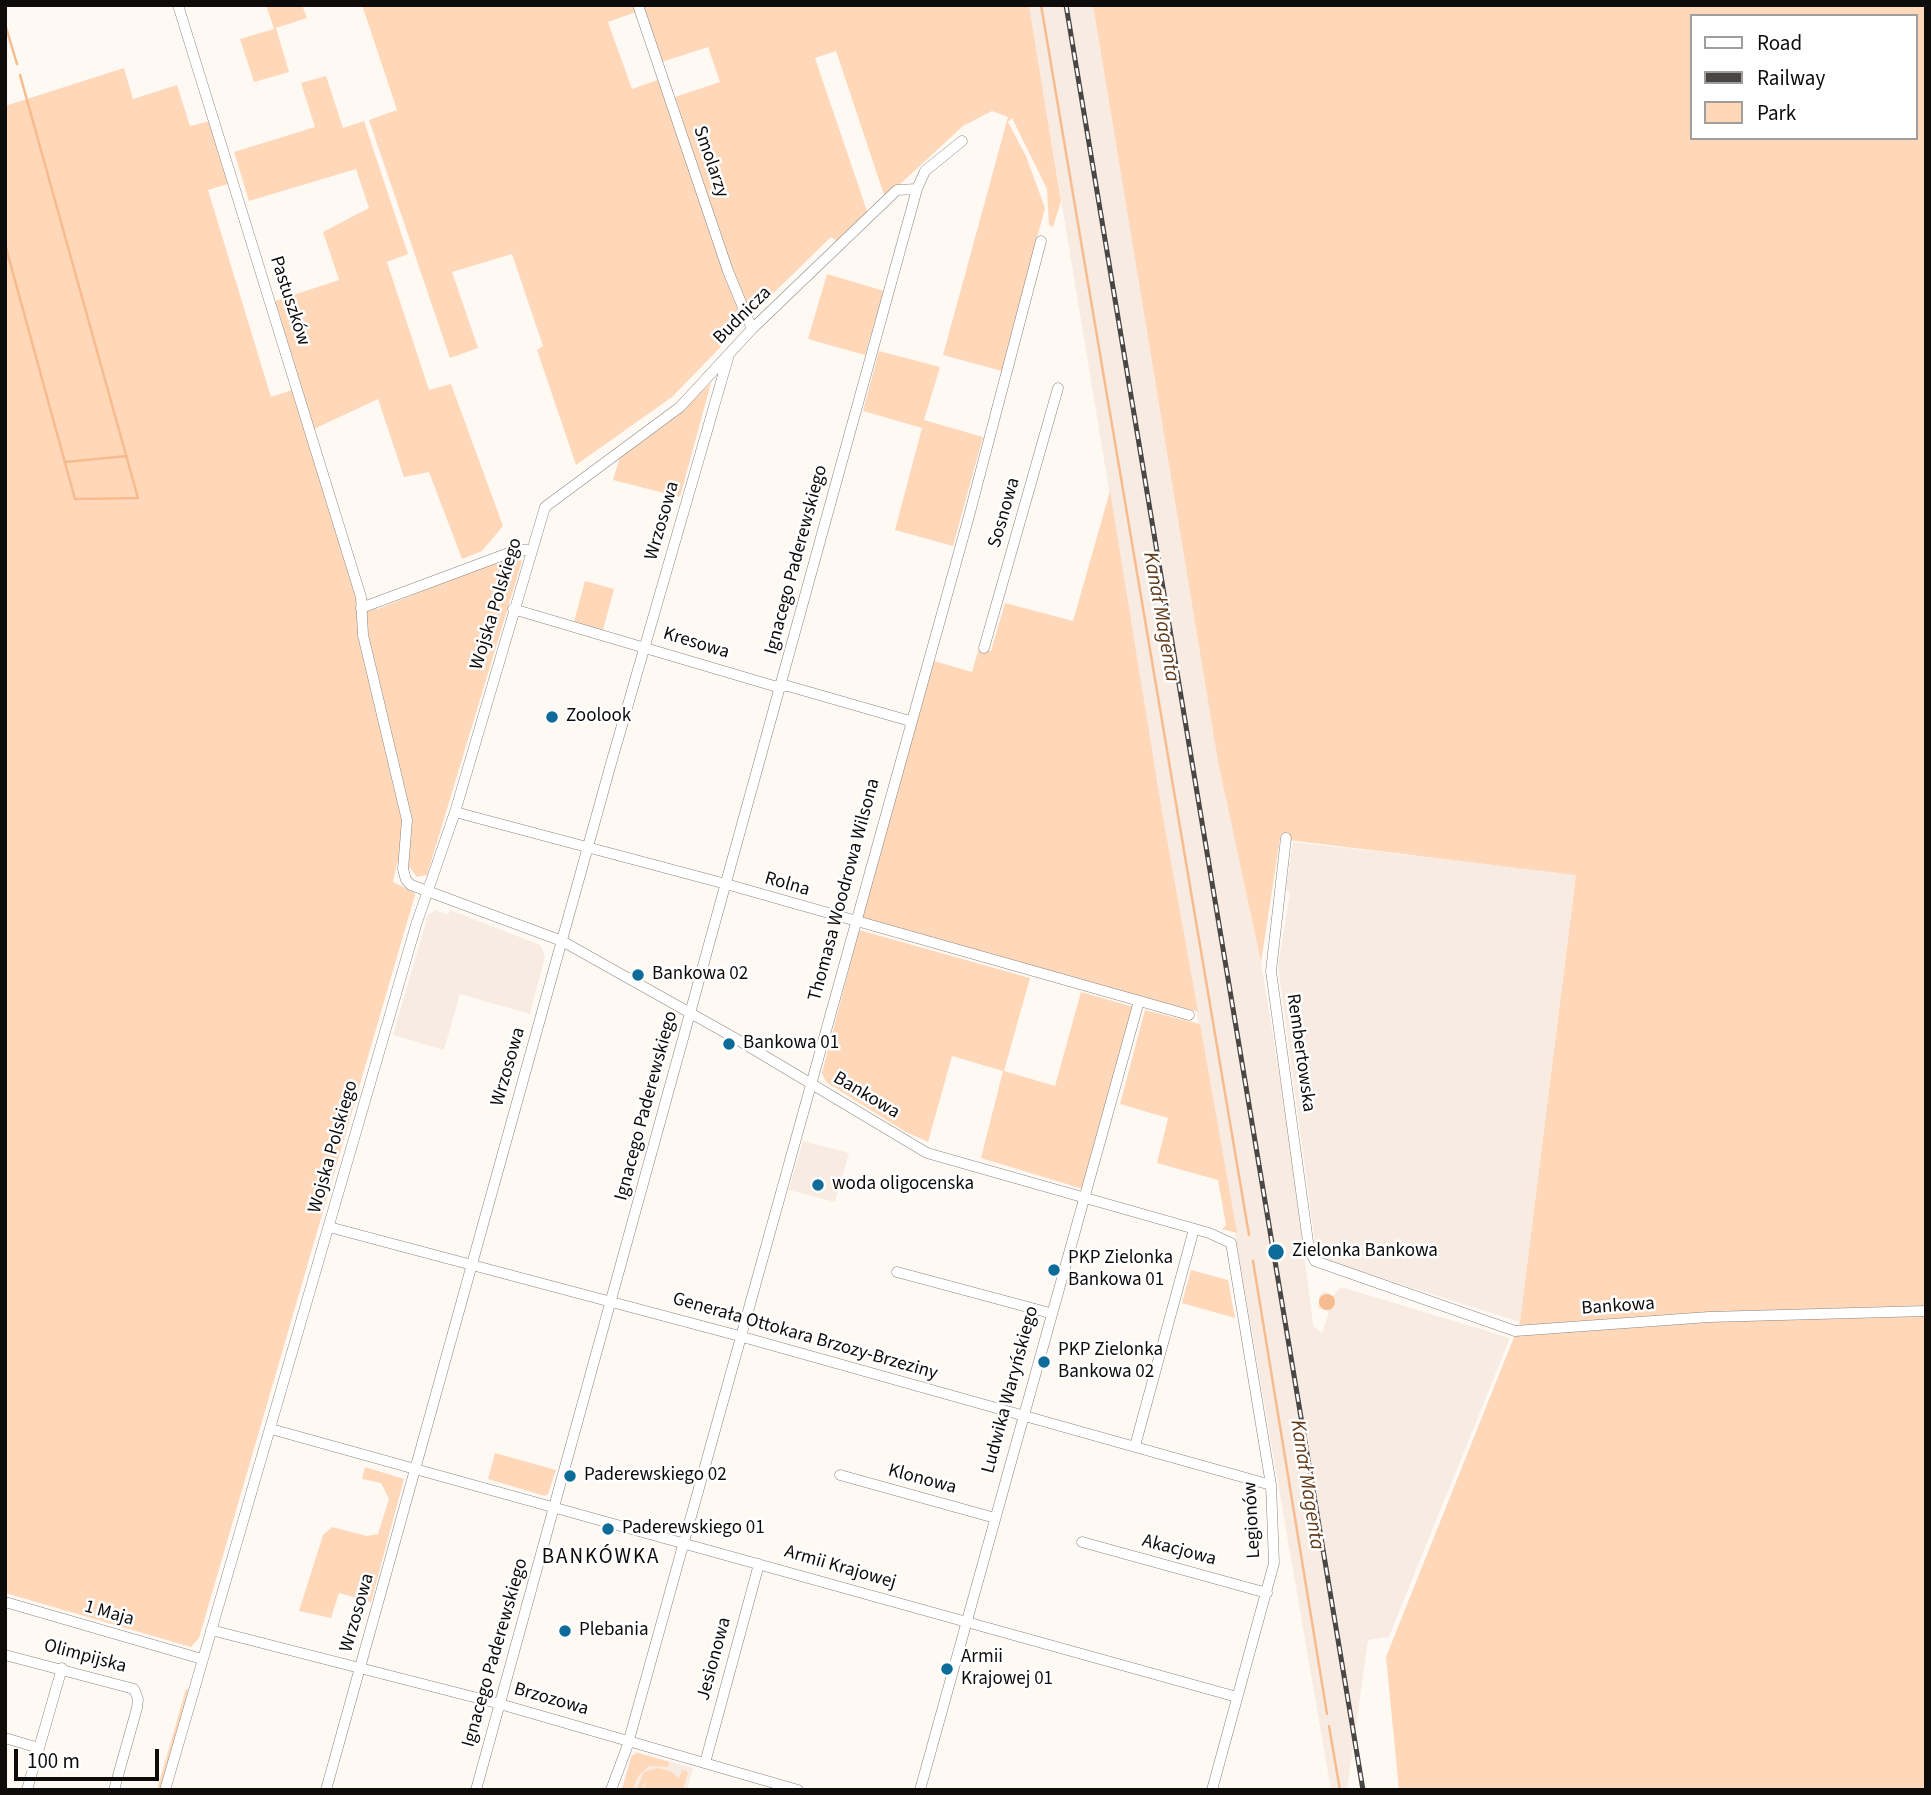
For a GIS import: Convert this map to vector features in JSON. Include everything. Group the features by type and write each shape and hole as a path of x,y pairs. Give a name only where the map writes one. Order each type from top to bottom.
{"street":[{"name":"Pastuszków","path":"178,5 343,535 361,608 363,635 407,820 404,874 411,885 427,891"},
{"name":"Smolarzy","path":"639,5 728,271 752,329"},
{"path":"917,189 925,171 962,141"},
{"name":"Budnicza","path":"542,515 557,496 680,407 752,329 897,190 917,189"},
{"name":"Ignacego Paderewskiego","path":"476,1790 917,189"},
{"name":"Thomasa Woodrowa Wilsona","path":"611,1790 620,1772 969,516 1041,241"},
{"name":"Wrzosowa","path":"326,1790 562,941 729,354"},
{"name":"Sosnowa","path":"985,648 1058,388"},
{"name":"Wojska Polskiego","path":"164,1790 427,891 455,812 542,515"},
{"path":"361,608 517,550 531,550"},
{"name":"Kresowa","path":"513,609 910,721"},
{"name":"Rolna","path":"455,812 726,884 854,923 1189,1015"},
{"name":"Rembertowska","path":"1286,838 1271,971 1309,1250 1315,1261 1324,1266"},
{"name":"Bankowa","path":"427,891 562,941 691,1012 927,1153 1194,1229 1224,1238 1231,1244"},
{"name":"Ludwika Waryńskiego","path":"920,1790 1050,1313 1082,1198 1087,1192 1139,1001"},
{"name":"Generała Ottokara Brzozy-Brzeziny","path":"329,1227 741,1336 1271,1485"},
{"path":"1135,1446 1194,1229"},
{"name":"Legionów","path":"1212,1790 1274,1563 1271,1485 1231,1244"},
{"name":"Bankowa","path":"1324,1266 1515,1331 1709,1317 1926,1311"},
{"path":"897,1272 1050,1313"},
{"name":"Armii Krajowej","path":"271,1429 1237,1698"},
{"name":"Klonowa","path":"840,1475 995,1518"},
{"name":"Akacjowa","path":"1082,1542 1267,1593"},
{"name":"Jesionowa","path":"705,1763 759,1563"},
{"name":"1 Maja","path":"5,1602 202,1659"},
{"name":"Brzozowa","path":"211,1630 500,1704 798,1790"},
{"name":"Olimpijska","path":"5,1654 131,1687 136,1694 137,1708 114,1790"},
{"path":"27,1790 62,1668"},
{"path":"5,1738 39,1748"}],"shaded area":[{"path":"1029,5 1093,5 1218,762 1261,962 1288,1128 1313,1325 1322,1334 1329,1312 1318,1308 1319,1296 1324,1291 1333,1296 1341,1287 1510,1338 1389,1637 1368,1640 1347,1790 1331,1790 1162,811"},
{"path":"1293,842 1576,874 1520,1322 1317,1258 1278,965 1290,894 1286,889"},
{"path":"436,910 448,915 450,910 540,945 545,956 530,1014 460,994 444,1050 393,1035 428,915"},
{"path":"803,1141 849,1153 835,1202 789,1190"},
{"path":"1324,1294 1330,1294 1335,1302 1333,1308 1324,1310 1319,1305 1319,1299"},
{"path":"637,1752 693,1768 687,1790 621,1790 631,1755"}],"green space":[{"path":"266,5 302,5 307,18 276,28 289,72 254,82 240,39 274,29"},
{"path":"362,5 634,5 636,12 608,22 632,89 658,80 743,324 672,397 576,465 537,350 543,346 512,254 452,272 478,348 450,358 369,120 397,110"},
{"path":"642,5 1029,5 1061,201 1053,227 1049,225 1047,189 1012,118 1008,122 1026,156 1045,208 1002,371 943,355 1008,117 992,111 963,126 885,198 836,51 815,58 868,214 838,242 831,237 755,311 746,309 675,97 720,82 708,47 662,62"},
{"path":"1093,5 1926,5 1926,1790 1399,1790 1386,1657 1520,1322 1576,875 1280,839 1261,962 1218,762"},
{"path":"124,68 133,99 177,85 190,126 210,121 228,184 208,190 271,397 292,390 360,603 378,609 512,555 522,561 427,875 417,877 410,868 397,863 393,882 415,895 199,1638 191,1647 5,1593 5,106"},
{"path":"326,76 343,128 364,121 408,254 387,262 429,390 451,384 503,526 482,551 462,559 429,472 404,477 378,399 314,429 275,301 339,280 323,232 369,208 356,169 249,201 234,152 315,127 301,83"},
{"path":"827,274 884,291 865,355 808,339"},
{"path":"879,351 940,367 924,420 983,437 953,546 895,530 922,428 863,411"},
{"path":"711,383 680,497 613,480 620,457 678,415"},
{"path":"1110,491 1198,1012 862,919 934,661 972,672 979,648 991,651 1005,603 1073,621"},
{"path":"585,581 614,589 603,630 574,622"},
{"path":"859,930 1030,978 1004,1071 1055,1086 1081,992 1134,1007 1083,1189 981,1158 1003,1071 952,1056 928,1142 904,1131 826,1082 822,1073"},
{"path":"1145,1010 1200,1024 1237,1233 1222,1229 1226,1225 1218,1180 1157,1163 1168,1118 1120,1104"},
{"path":"1191,1270 1228,1280 1235,1318 1182,1303"},
{"path":"495,1453 556,1470 548,1494 545,1496 488,1479"},
{"path":"365,1467 404,1479 371,1602 339,1593 331,1618 299,1611 323,1535 332,1527 367,1536 378,1534 389,1499 381,1483 362,1479"},
{"path":"186,1689 189,1690 160,1790 157,1790"},
{"path":"637,1753 669,1762 668,1767 649,1766 638,1776 633,1790 622,1790 632,1756"},
{"path":"657,1768 670,1771 679,1778 682,1770 688,1772 683,1790 676,1790 675,1786 674,1790 644,1790 647,1778 642,1790 636,1790 644,1772"}],"waterway":[{"name":"Kanał Magenta","path":"1041,5 1249,1235"},
{"path":"5,24 17,64"},
{"path":"5,244 75,499 138,498 20,75"},
{"path":"65,462 127,456"},
{"name":"Kanał Magenta","path":"1253,1261 1327,1714"},
{"name":"Kanał Magenta","path":"1329,1726 1340,1790"}],"railway":[{"path":"1066,5 1363,1790"}],"place":[{"name":"Zoolook","path":"552,717"},
{"name":"Bankowa 02","path":"638,975"},
{"name":"Bankowa 01","path":"729,1044"},
{"name":"woda oligocenska","path":"818,1185"},
{"name":"Zielonka Bankowa","path":"1276,1252"},
{"name":"PKP Zielonka Bankowa 01","path":"1054,1270"},
{"name":"PKP Zielonka Bankowa 02","path":"1044,1362"},
{"name":"Paderewskiego 02","path":"570,1476"},
{"name":"Paderewskiego 01","path":"608,1529"},
{"name":"Plebania","path":"565,1631"},
{"name":"Armii Krajowej 01","path":"947,1669"}],"district":[{"name":"BANKÓWKA","path":"601,1558"}]}
